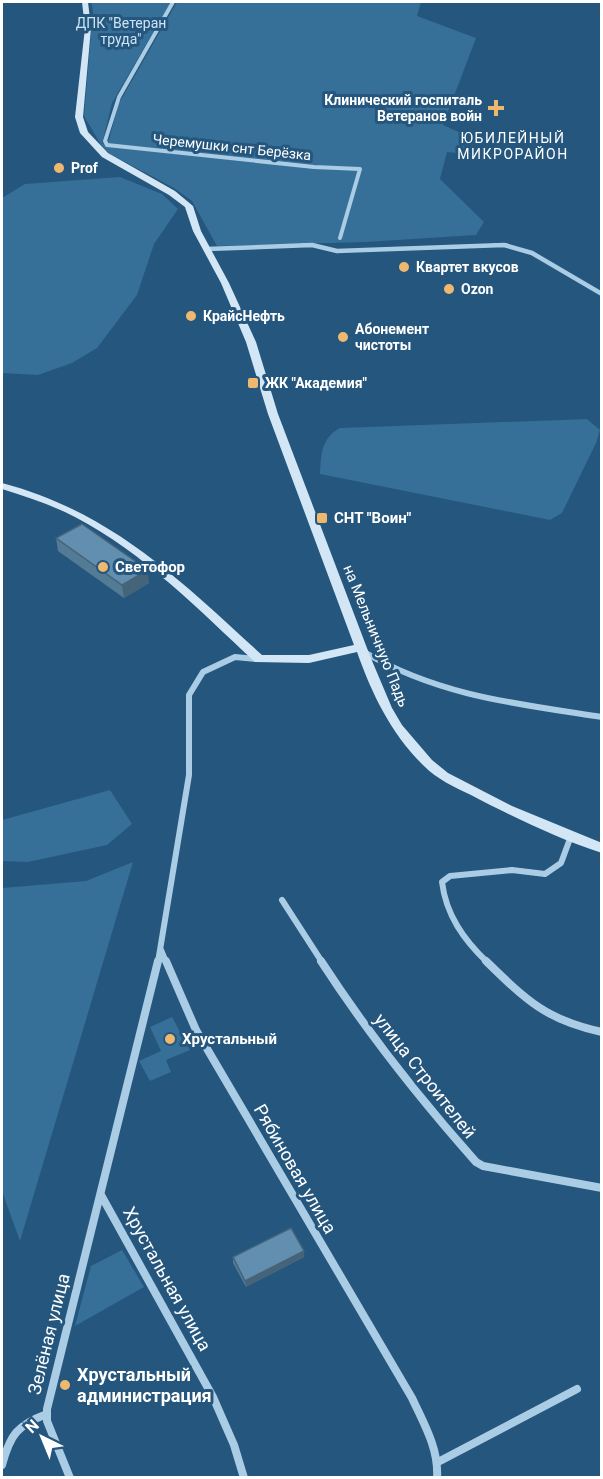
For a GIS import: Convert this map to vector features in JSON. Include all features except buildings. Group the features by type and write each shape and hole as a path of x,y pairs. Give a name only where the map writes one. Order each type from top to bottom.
{"street":[{"name":"на Мельничную Падь","path":"85,2 88,28 79,117 84,133 105,155 172,193 189,206 246,329 259,362 273,414 361,649 386,708 398,729 428,764 444,776 571,837 602,848"},
{"name":"Черемушки снт Берёзка","path":"173,2 119,97 105,141 108,145 314,167 360,169 340,238"},
{"path":"207,249 312,245 337,251 504,245 532,253 602,294"},
{"path":"2,486 61,505 141,553 259,659 309,659 361,649 382,664 427,683 486,698 602,717"},
{"name":"Зелёная улица","path":"70,1478 47,1421 47,1414 160,951 189,776 189,694 203,672 235,657 259,659"},
{"path":"571,837 561,862 545,874 512,870 450,876 442,882 442,889 445,901 459,930 491,967 548,1015 583,1028 602,1032"},
{"name":"улица Строителей","path":"282,900 344,996 426,1106 476,1162 483,1166 602,1188"},
{"name":"Рябиновая улица","path":"160,951 196,1030 412,1398 432,1442 438,1462"},
{"name":"Хрустальная улица","path":"101,1195 151,1280 198,1370 227,1430 244,1478"},
{"path":"437,1478 438,1462 577,1389"},
{"path":"2,1465 8,1442 16,1429 26,1421 47,1414"}],"green space":[{"name":"ДПК \"Ветеран труда\"","path":"91,2 171,2 112,103 102,144 109,140 118,105 177,2 421,2 417,16 476,38 443,125 483,143 464,154 447,152 440,179 484,222 476,235 366,242 217,246 192,201 174,188 110,154 101,145 84,116 93,11"},
{"path":"120,177 162,194 178,209 154,244 137,295 97,348 72,363 38,375 2,373 2,198 25,184"},
{"path":"587,419 600,430 596,443 562,513 550,520 320,474 323,448 329,437 340,428"},
{"path":"110,790 132,824 107,845 28,862 2,861 2,820"},
{"path":"133,862 20,1241 2,1191 2,888 86,881"},
{"name":"Хрустальный","path":"172,1017 190,1050 166,1060 171,1072 150,1081 139,1061 161,1051 150,1027"},
{"path":"122,1250 144,1287 75,1326 91,1266"}],"place":[{"name":"Клинический госпиталь Ветеранов войн","path":"496,108"},
{"name":"Prof","path":"59,168"},
{"name":"Квартет вкусов","path":"404,267"},
{"name":"Ozon","path":"449,289"},
{"name":"КрайсНефть","path":"191,316"},
{"name":"Абонемент чистоты","path":"343,337"},
{"name":"ЖК \"Академия\"","path":"253,383"},
{"name":"СНТ \"Воин\"","path":"322,518"},
{"name":"Светофор","path":"103,567"},
{"name":"Хрустальный","path":"170,1039"},
{"name":"Хрустальный администрация","path":"65,1385"}],"district":[{"name":"ЮБИЛЕЙНЫЙ МИКРОРАЙОН","path":"513,146"}]}
